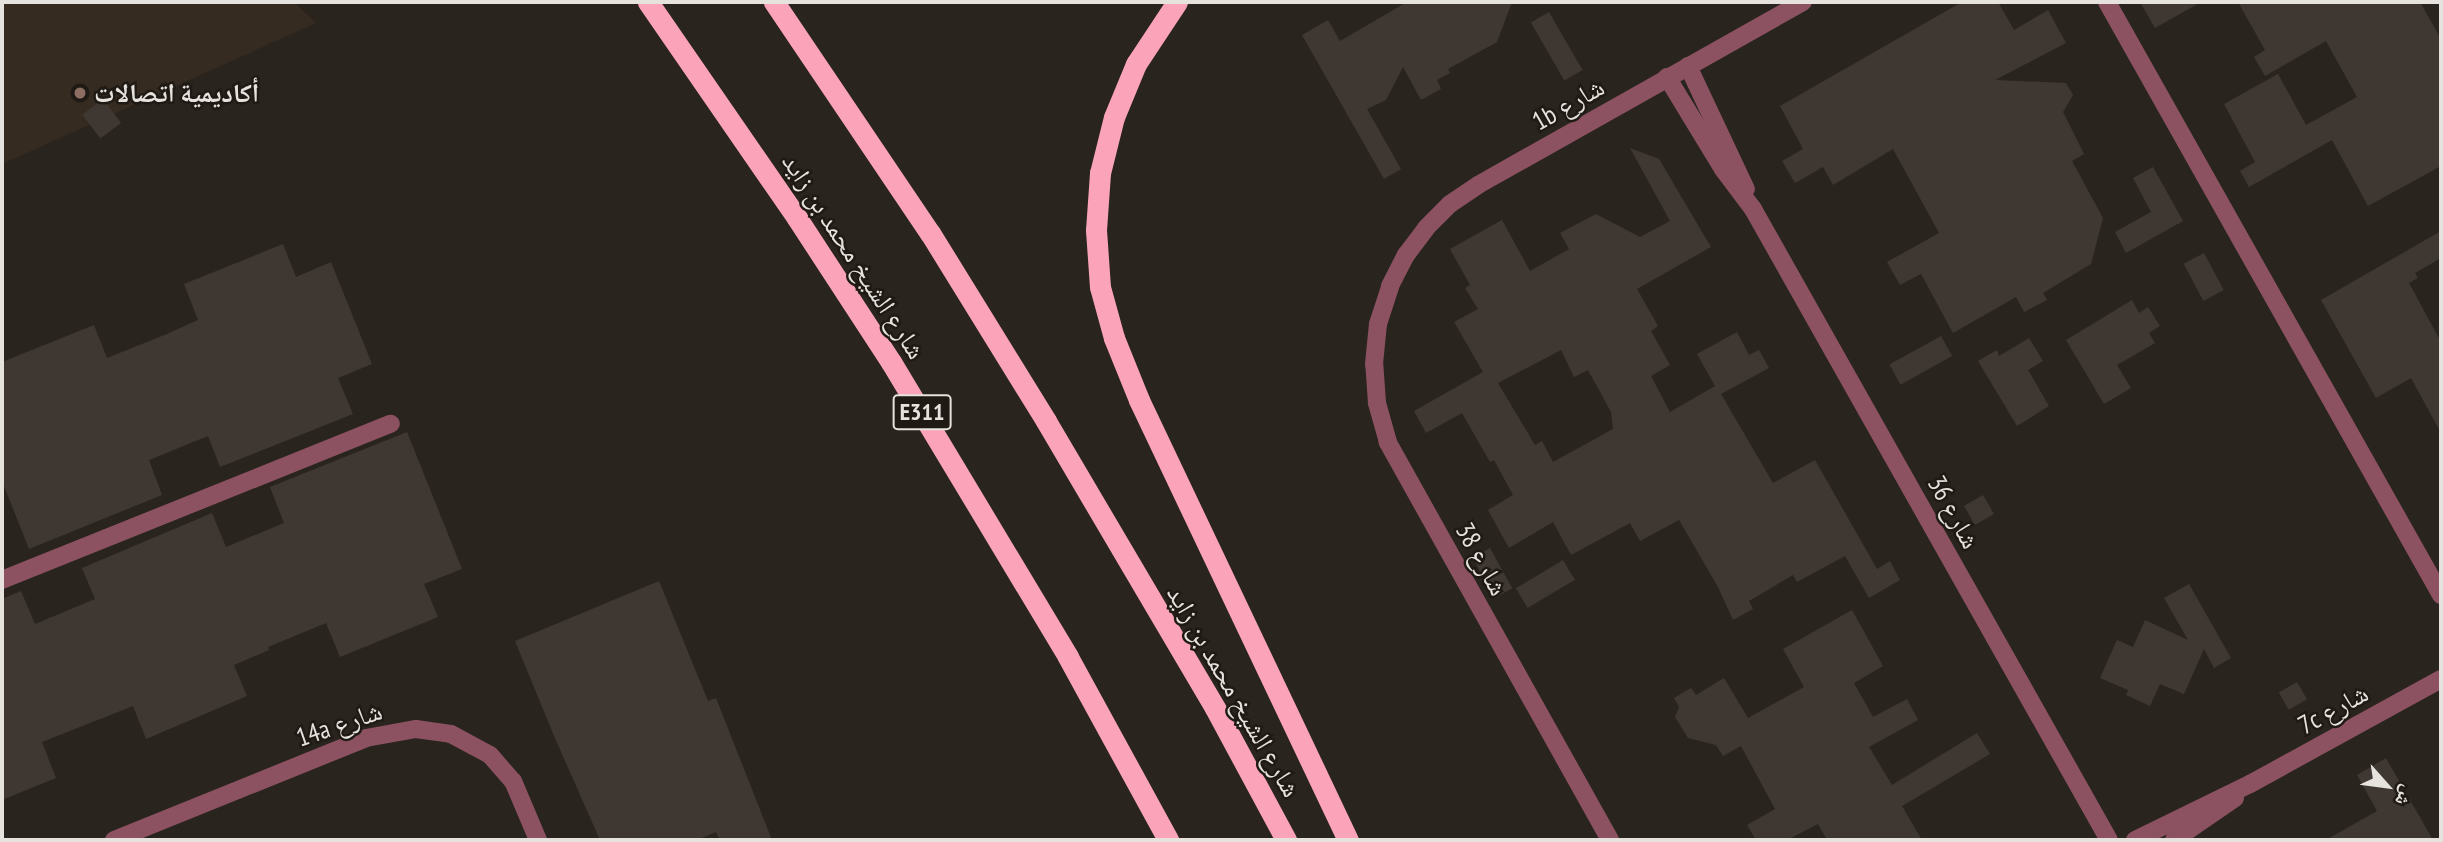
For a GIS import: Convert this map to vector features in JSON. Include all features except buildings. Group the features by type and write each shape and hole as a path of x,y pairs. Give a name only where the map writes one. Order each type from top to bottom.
{"highway":[{"name":"شارع الشيخ محمد بن زايد","path":"648,2 797,218 898,373 1068,657 1168,840"},
{"name":"شارع الشيخ محمد بن زايد","path":"774,2 930,233 1046,421 1215,708 1286,840"},
{"path":"1177,2 1136,64 1114,117 1100,184 1096,230 1100,287 1114,338 1139,400 1348,840"}],"street":[{"name":"1b شارع","path":"1390,286 1406,255 1426,228 1450,204 1478,185 1803,2"},
{"path":"2107,2 2441,595"},
{"name":"شارع 36","path":"1688,66 1735,163 1752,209"},
{"name":"شارع 36","path":"1667,77 1723,169 1752,209 2109,840"},
{"name":"شارع 38","path":"1390,286 1378,324 1374,363 1377,403 1388,442 1610,840"},
{"path":"2,580 391,424"},
{"name":"7c شارع","path":"2136,840 2250,785 2441,679"},
{"name":"14a شارع","path":"114,840 366,738 416,729 451,734 490,755 513,781 538,840"},
{"name":"7c شارع","path":"2174,840 2211,816 2250,785"}],"shaded area":[{"name":"أكاديمية اتصالات","path":"2,2 294,2 316,23 2,164"}],"place":[{"name":"أكاديمية اتصالات","path":"80,93"}]}
